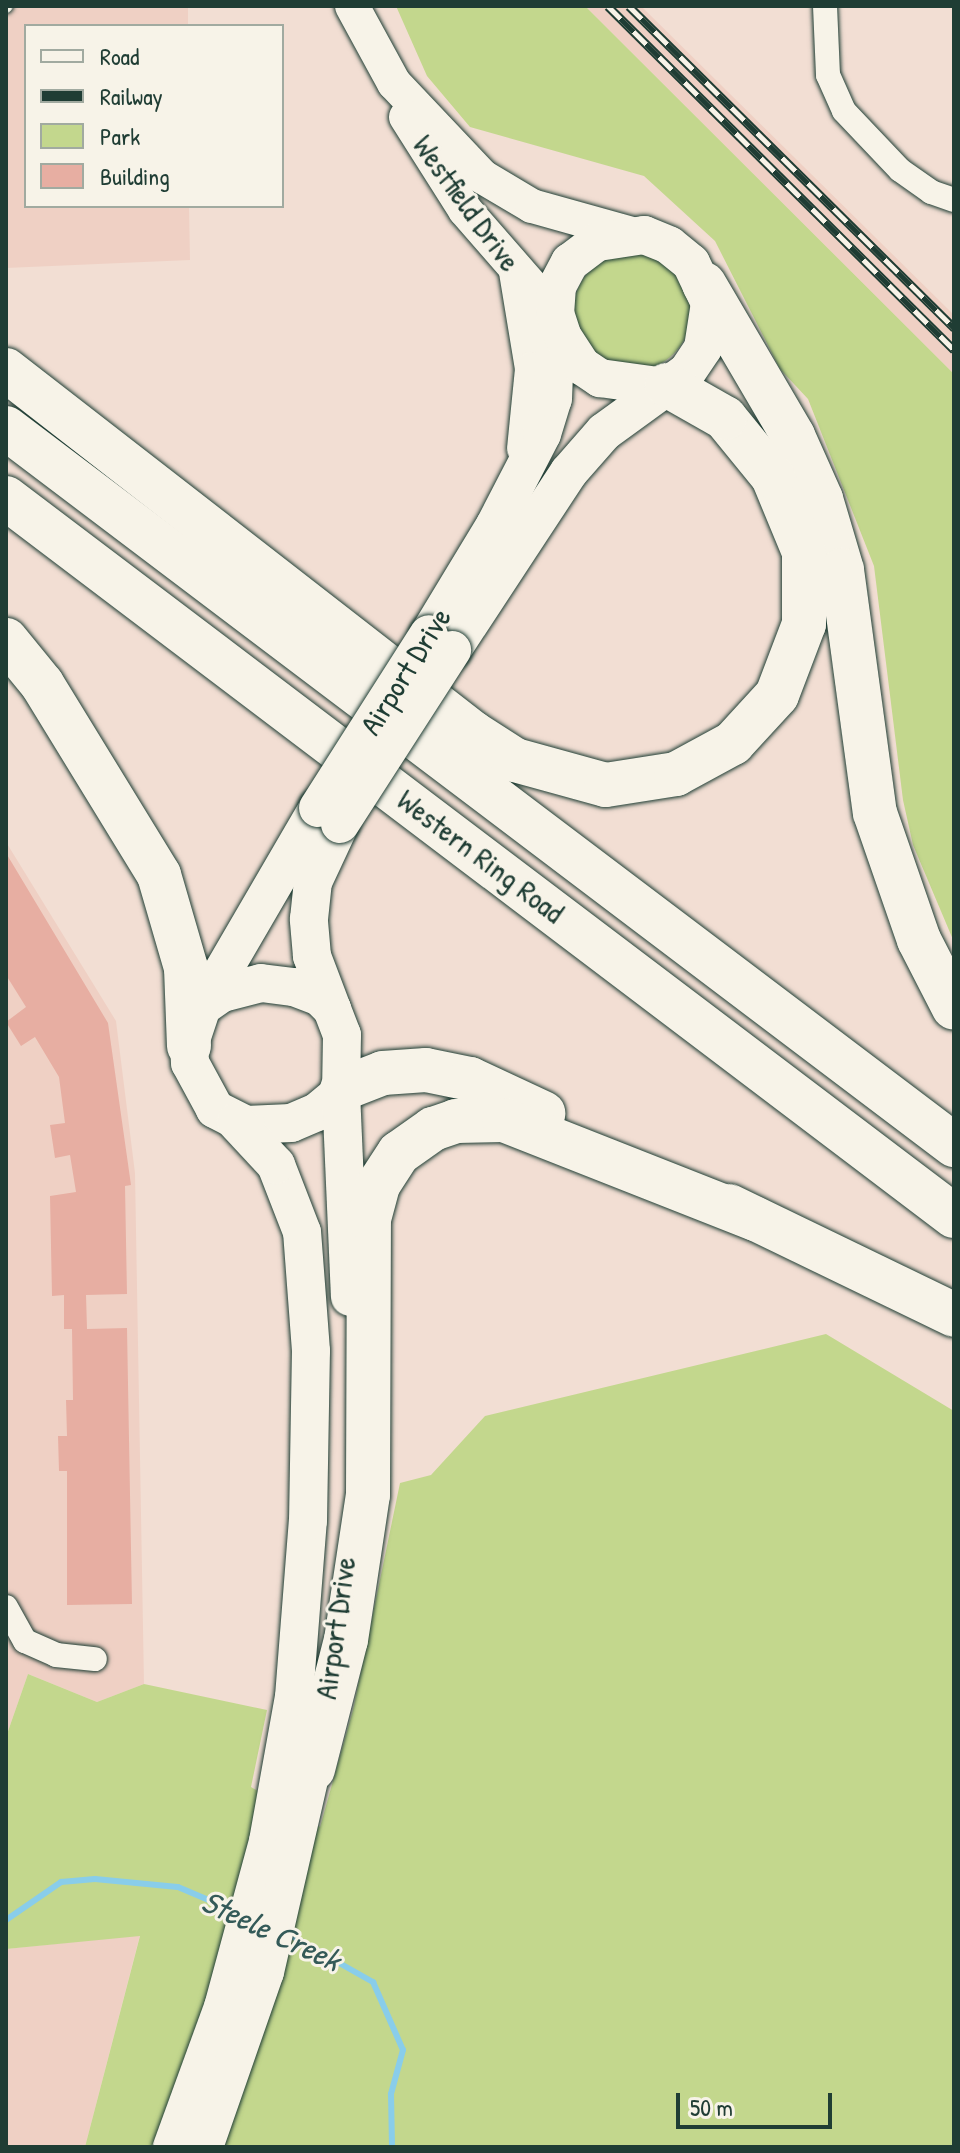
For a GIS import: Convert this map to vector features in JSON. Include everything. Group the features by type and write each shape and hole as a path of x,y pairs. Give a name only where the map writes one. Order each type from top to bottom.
{"highway":[{"path":"704,284 793,436 821,499 842,570 875,813 919,940 954,1008"},
{"path":"6,370 473,733 515,760 606,785 676,774 733,743 777,695 804,624 804,552 773,477 725,418 666,386"},
{"name":"Western Ring Road","path":"6,428 954,1145"},
{"name":"Western Ring Road","path":"6,498 954,1216"},
{"path":"6,640 42,684 159,875 186,968 196,1027"},
{"path":"342,1090 403,1070 470,1079 954,1315"},
{"path":"298,1792 346,1640 368,1495 369,1219 378,1185 399,1153 433,1129 456,1121 504,1120 755,1219"}],"main road":[{"name":"Westfield Drive","path":"352,6 394,83 430,162 555,316"},
{"name":"Westfield Drive","path":"394,83 447,143 496,185 552,213 637,235"},
{"path":"637,235 669,245 691,263 704,284 711,311 703,348 687,372 666,386 622,385 589,372 569,348 555,316 557,286 570,262 597,242 637,235"},
{"path":"515,270 530,338 532,383 516,488"},
{"name":"Airport Drive","path":"440,642 516,488 553,399 555,316"},
{"name":"Airport Drive","path":"196,1027 440,642 569,472 604,432 666,386"},
{"name":"Airport Drive","path":"329,816 309,919 312,956 332,1009"},
{"path":"270,983 312,993 332,1009 342,1035 342,1090 317,1112 277,1127 236,1122 203,1096 196,1027 230,990 270,983"},
{"name":"Airport Drive","path":"204,2147 337,1633 350,1487 352,1343 342,1090"},
{"name":"Airport Drive","path":"236,1122 276,1165 295,1206 306,1266 308,1521 294,1697 298,1792"},
{"name":"Airport Drive","path":"172,2147 236,2015"}],"street":[{"path":"825,6 828,75 844,111 900,170 931,192 954,200"},
{"path":"6,1607 25,1641 56,1655 95,1659"}],"shaded area":[{"path":"6,6 188,6 188,24 24,24 24,208 189,208 190,260 6,268"},
{"path":"585,6 641,6 954,315 954,374"},
{"path":"6,842 116,1021 135,1173 144,1684 97,1702 28,1674 6,1737"},
{"path":"140,1935 85,2147 6,2147 6,1949"}],"green space":[{"path":"396,6 585,6 954,374 954,942 913,845 903,800 874,566 808,399 780,369 715,241 644,176 470,127 427,76"},
{"path":"632,253 655,257 674,270 687,289 691,312 687,335 674,354 655,367 632,371 609,367 590,354 577,335 573,312 577,289 590,270 609,257"},
{"path":"826,1334 954,1411 954,2147 85,2147 140,1936 6,1949 6,1737 28,1674 97,1702 144,1684 267,1710 251,1787 320,1827 353,1710 400,1483 431,1475 485,1416"}],"building":[{"path":"6,853 108,1023 131,1185 125,1186 127,1294 86,1295 87,1329 127,1328 132,1604 67,1605 67,1471 59,1471 58,1436 67,1436 66,1400 73,1400 72,1329 64,1329 64,1295 52,1296 50,1196 76,1192 70,1155 55,1158 50,1125 65,1123 59,1077 35,1037 21,1046 6,1022 26,1007 6,975"}],"waterway":[{"name":"Steele Creek","path":"6,1920 61,1882 95,1879 178,1887 237,1912"},
{"name":"Steele Creek","path":"288,1934 373,1982 403,2050 391,2094 392,2147"}],"railway":[{"path":"608,6 954,350"},
{"path":"629,6 954,328"}]}
